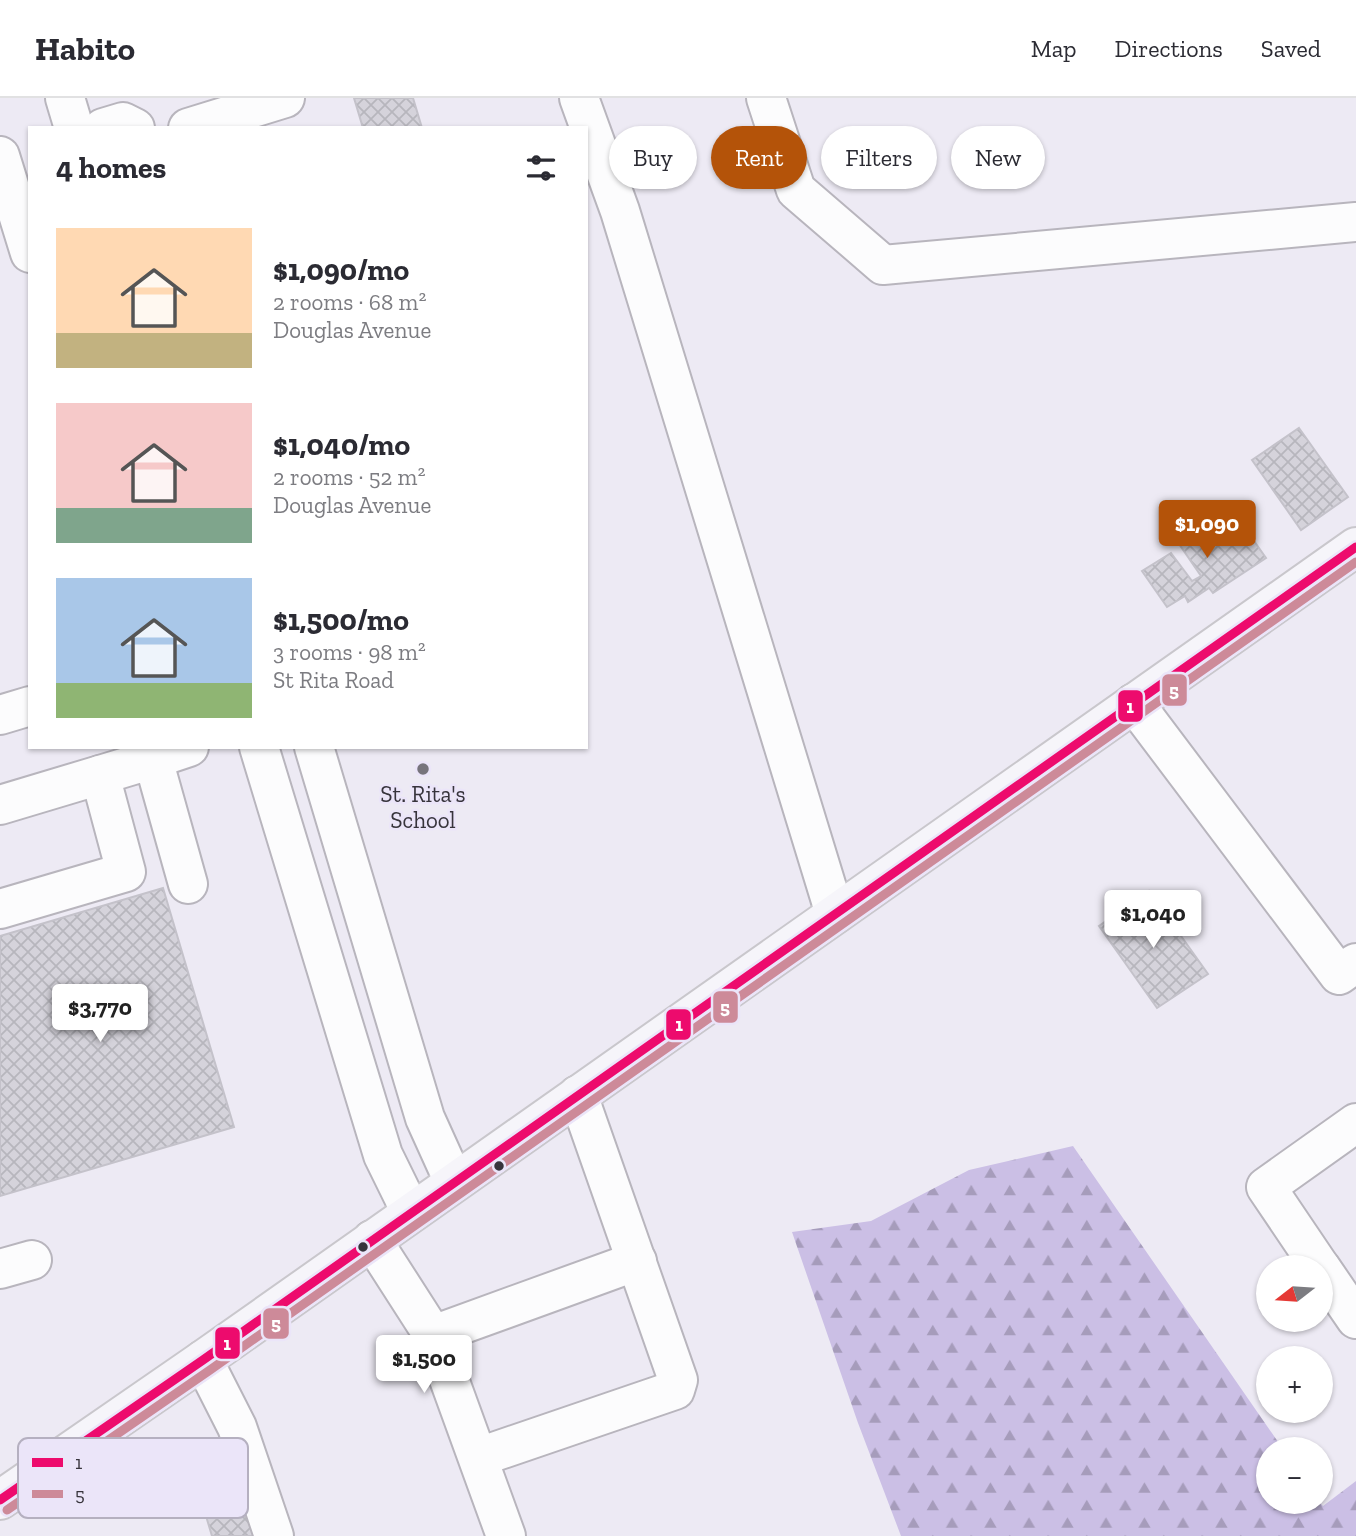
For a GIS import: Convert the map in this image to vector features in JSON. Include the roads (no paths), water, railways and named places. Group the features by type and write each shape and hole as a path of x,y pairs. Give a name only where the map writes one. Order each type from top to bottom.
{"main road":[{"path":"90,1438 1356,547"},
{"path":"0,1500 18,1488"}],"street":[{"path":"65,98 73,126"},
{"path":"194,126 285,98"},
{"path":"579,98 585,126"},
{"path":"766,98 796,190 883,265 1356,222"},
{"path":"588,142 603,214 835,914"},
{"path":"0,156 28,247"},
{"path":"1134,703 1350,979"},
{"path":"0,715 28,707"},
{"path":"0,805 122,762 180,749"},
{"path":"260,749 383,1155 411,1212"},
{"path":"315,749 425,1118 454,1182"},
{"path":"122,762 188,884"},
{"path":"0,909 126,872 122,762"},
{"path":"479,1457 675,1390 678,1380 578,1095"},
{"path":"1312,1255 1266,1187 1356,1123"},
{"path":"372,1240 433,1335 506,1536"},
{"path":"433,1335 637,1261"},
{"path":"1334,1287 1356,1319"},
{"path":"203,1360 241,1438"},
{"path":"248,1459 274,1536"}],"place":[{"name":"St. Rita's School","path":"423,769"}]}
